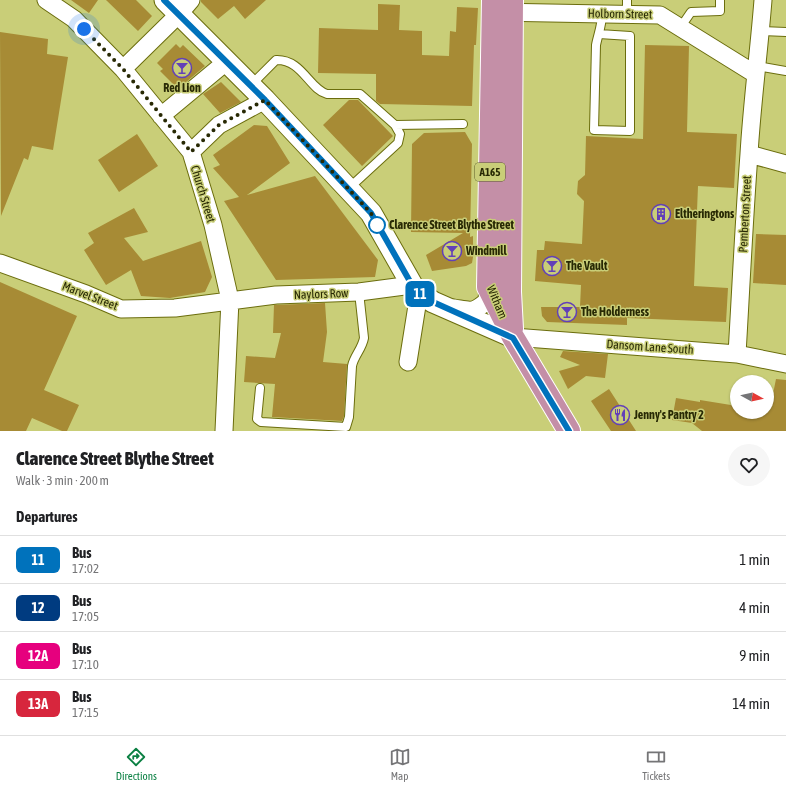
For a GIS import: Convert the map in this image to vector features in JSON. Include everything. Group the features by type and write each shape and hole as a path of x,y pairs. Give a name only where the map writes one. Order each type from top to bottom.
{"highway":[{"name":"Witham","path":"502,6 488,287 513,338"},
{"name":"Witham","path":"502,6 510,292 513,338"},
{"name":"A165","path":"513,338 569,431"}],"street":[{"name":"Church Street","path":"46,0 74,19 123,69 191,152 213,225 230,300 224,431"},
{"name":"Pemberton Street","path":"736,354 749,154 763,0"},
{"path":"123,69 178,5 226,62 258,93 371,213 416,289 444,307 513,338"},
{"name":"Holborn Street","path":"502,6 602,14 627,7 660,15 680,28 756,70"},
{"path":"161,116 226,62"},
{"path":"191,152 219,125 258,93"},
{"path":"749,154 786,164"},
{"name":"Marvel Street","path":"0,263 86,294 121,309 175,308 230,300"},
{"path":"444,307 472,311 479,308 487,301 488,287"},
{"path":"408,362 416,289"},
{"name":"Naylors Row","path":"230,300 276,295 416,289"},
{"name":"Dansom Lane South","path":"513,338 736,354 786,364"}],"lane":[{"path":"680,28 691,12 720,11 720,0"},
{"path":"598,34 630,36 630,131 594,130 596,45 598,34 602,22 602,14"},
{"path":"760,31 786,32"},
{"path":"258,93 276,60 279,60 295,65 323,92 327,94 360,94 395,125 400,134 398,143 348,189"},
{"path":"756,70 786,71"},
{"path":"395,125 463,124"},
{"path":"260,388 257,419 261,422 346,427 352,366 364,338 359,292"}],"building":[{"path":"71,0 98,0 89,13"},
{"path":"106,0 136,0 152,16 138,31"},
{"path":"201,0 266,0 245,19 234,6 218,19 201,2"},
{"path":"378,4 400,5 399,30 422,31 422,55 449,56 450,31 456,32 457,7 478,8 476,45 474,45 472,106 380,104 376,101 376,74 318,73 319,28 378,30"},
{"path":"0,32 48,39 47,54 68,57 53,150 32,146 28,160 24,158 1,216"},
{"name":"Red Lion","path":"176,44 180,48 183,45 205,66 178,89 160,71 163,69 157,63"},
{"name":"Eltheringtons","path":"645,45 689,46 687,132 737,134 734,188 698,186 694,286 728,288 726,322 627,318 627,325 547,322 542,316 541,307 580,307 581,285 535,281 537,250 544,250 545,241 582,244 584,201 577,194 578,181 585,175 586,136 643,139"},
{"path":"221,82 241,102 220,113 203,94"},
{"path":"349,100 358,100 393,136 362,166 323,125"},
{"path":"254,125 267,126 290,163 247,195 315,176 378,260 375,277 276,280 224,201 239,197 213,168 220,165 213,155"},
{"path":"465,132 472,144 470,237 473,236 472,263 466,266 432,271 426,255 463,233 411,232 412,144 424,133"},
{"path":"137,134 158,166 119,192 98,160"},
{"path":"134,208 148,232 124,238 143,261 201,241 212,277 205,292 170,298 141,296 131,270 106,285 84,250 94,243 88,233"},
{"path":"756,234 786,235 786,285 753,283"},
{"path":"0,282 77,316 44,390 79,405 67,431 62,431 32,418 26,431 0,431"},
{"path":"325,303 327,332 323,362 347,364 344,416 342,421 272,417 275,384 244,382 246,356 275,358 281,333 273,333 274,305"},
{"path":"563,351 608,354 605,378 586,376 568,389 559,371 580,365 560,357"},
{"path":"776,379 786,380 786,431 702,431 692,423 672,420 676,398 730,405 730,419 774,419 774,389"},
{"path":"609,389 636,431 611,431 591,401"}],"bus line":[{"name":"11","path":"164,0 265,100 371,213 412,285 419,293 433,302 513,338 569,431"}],"place":[{"name":"Red Lion","path":"182,68"},
{"name":"Eltheringtons","path":"661,214"},
{"name":"Clarence Street Blythe Street","path":"377,225"},
{"name":"Windmill","path":"452,251"},
{"name":"The Vault","path":"552,266"},
{"name":"The Holderness","path":"567,312"},
{"name":"Jenny's Pantry 2","path":"620,415"}],"route":[{"path":"84,29 123,69 191,152 219,125 265,100 371,213 377,225"}]}
